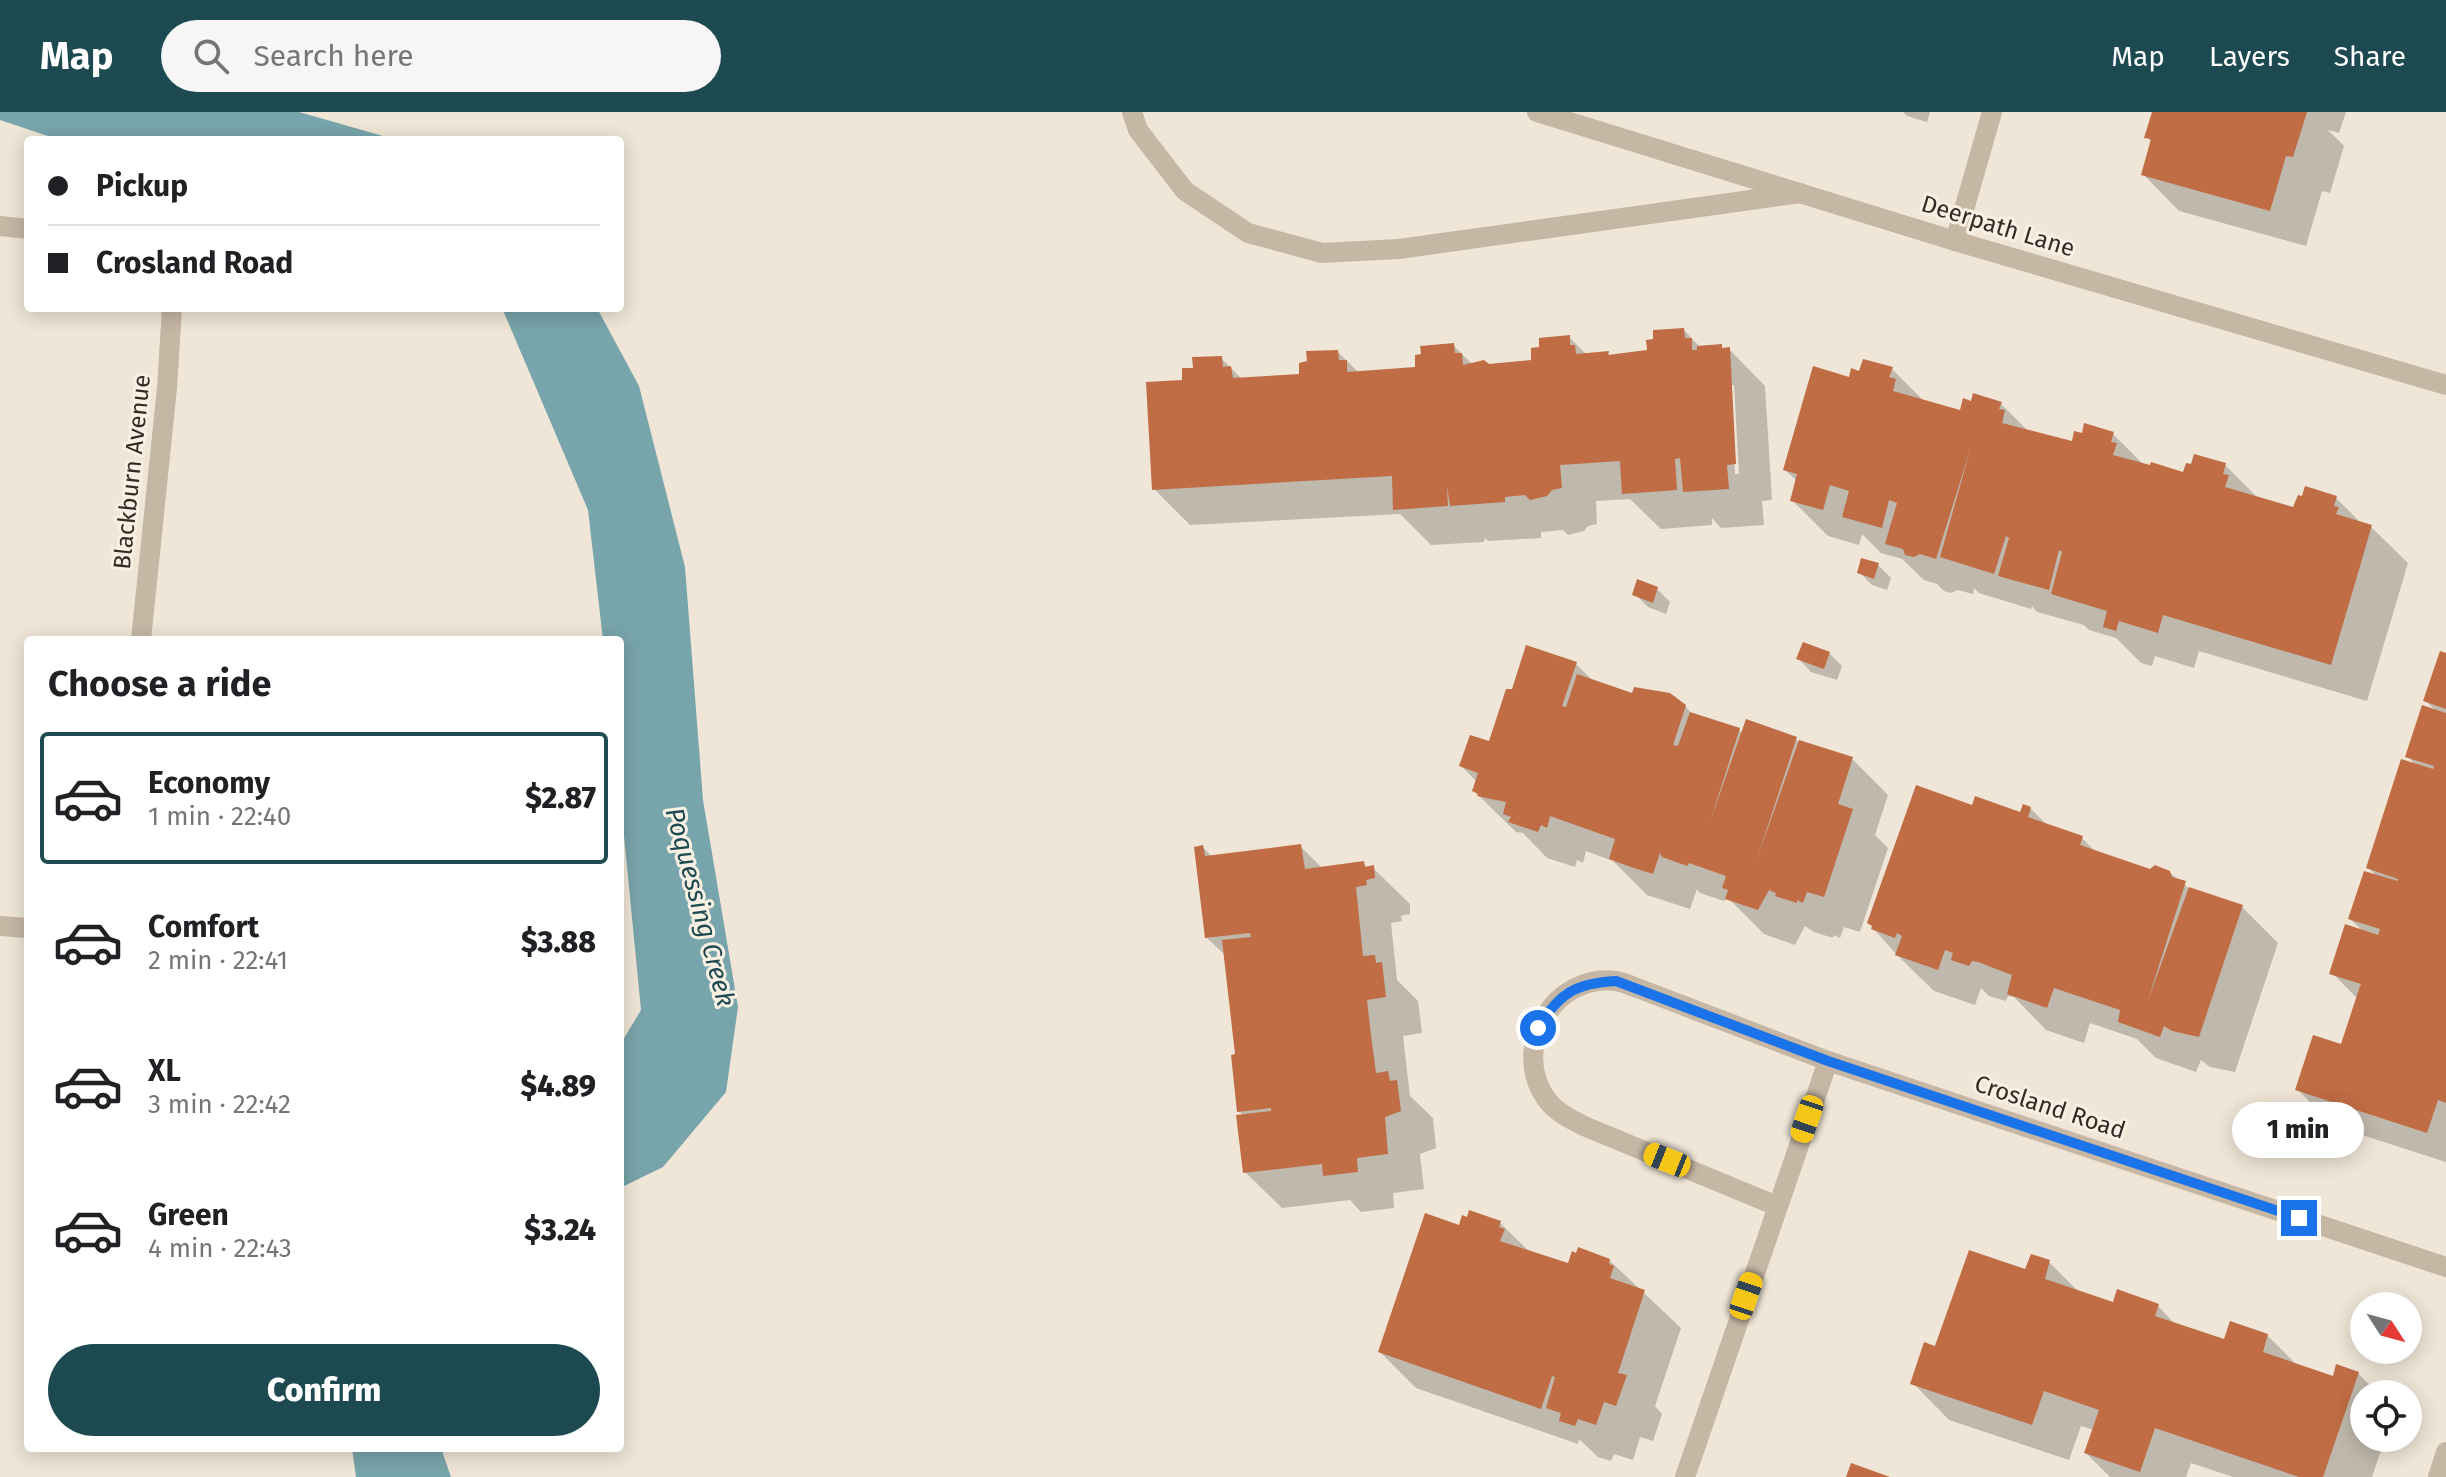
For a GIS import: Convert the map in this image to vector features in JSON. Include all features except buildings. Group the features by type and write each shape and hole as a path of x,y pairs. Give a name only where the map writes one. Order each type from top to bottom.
{"street":[{"path":"1132,112 1138,130 1185,191 1248,233 1322,253 1399,249 1800,193"},
{"name":"Deerpath Lane","path":"1537,112 1955,241 2446,385"},
{"path":"1955,241 1992,112"},
{"path":"0,226 24,229"},
{"name":"Blackburn Avenue","path":"141,636 172,312"},
{"path":"0,926 24,928"},
{"name":"Crosland Road","path":"1777,1206 1563,1115 1545,1097 1535,1075 1532,1051 1538,1028 1550,1007 1570,991 1592,983 1616,981 1828,1061 2446,1267"},
{"path":"1685,1477 1828,1061"},
{"path":"2438,1477 2446,1452"}],"water":[{"path":"0,112 299,112 383,136 48,136 0,120"},
{"name":"Poquessing Creek","path":"504,312 599,312 639,386 685,567 703,800 738,1007 726,1092 663,1167 624,1186 624,1038 641,1010 624,836 624,636 603,636 588,510"},
{"path":"353,1452 442,1452 451,1477 356,1477"}],"route":[{"path":"1538,1028 1550,1007 1570,991 1592,983 1616,981 1828,1061 2299,1218"}]}
